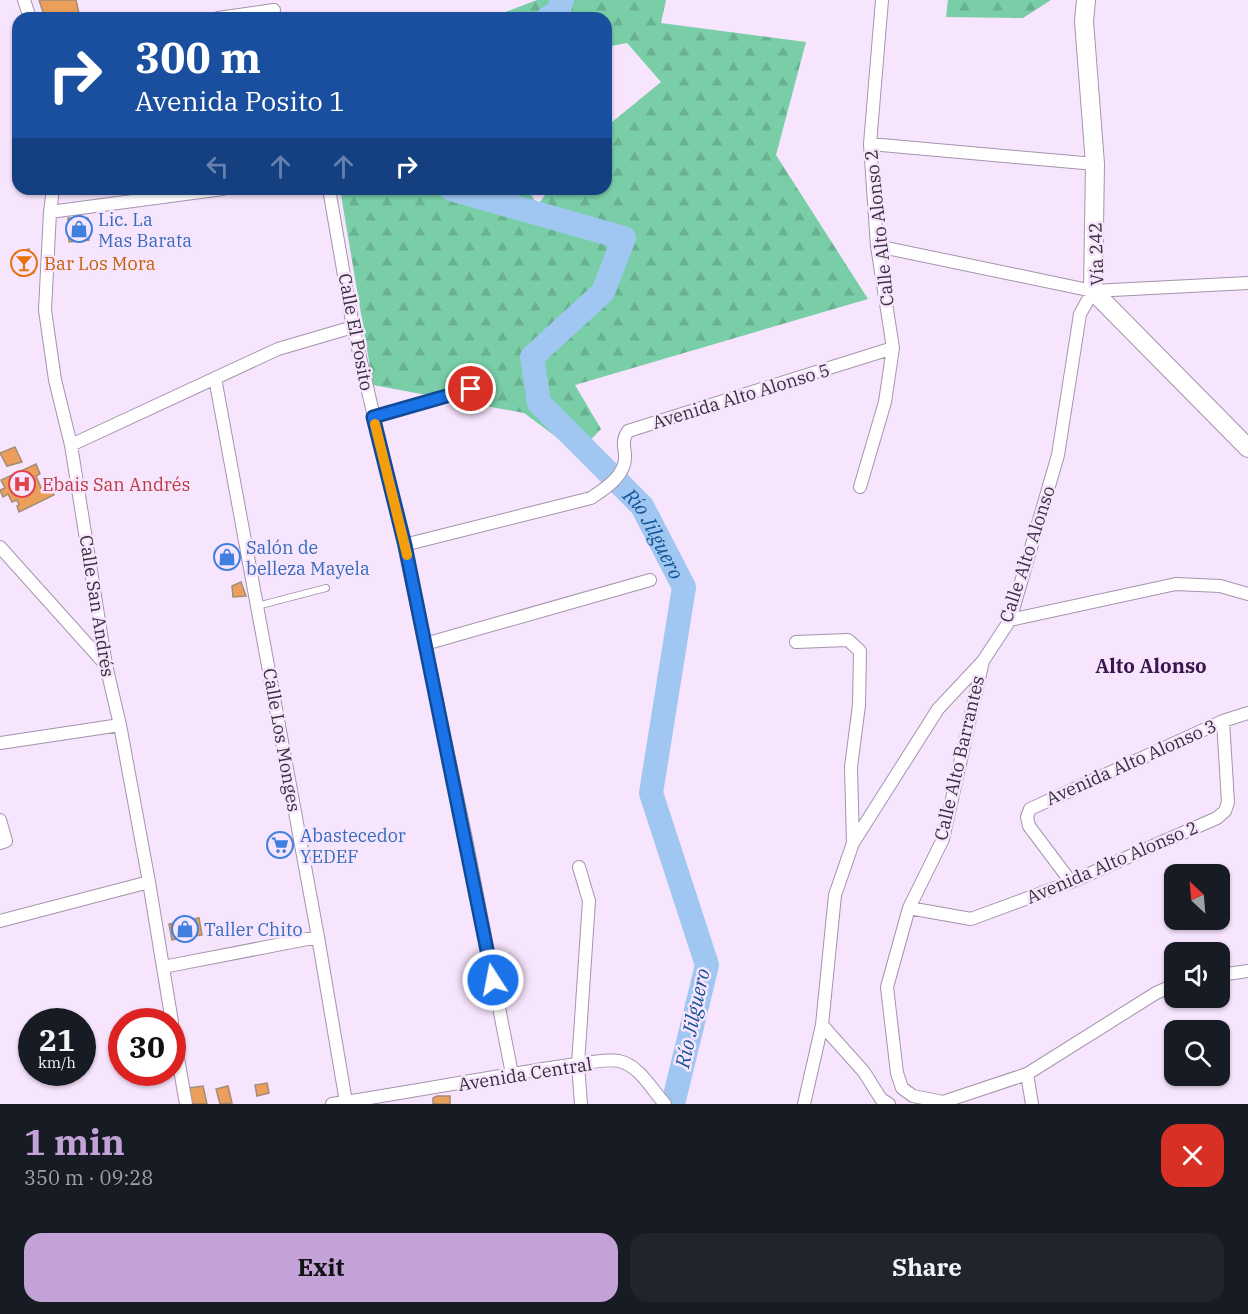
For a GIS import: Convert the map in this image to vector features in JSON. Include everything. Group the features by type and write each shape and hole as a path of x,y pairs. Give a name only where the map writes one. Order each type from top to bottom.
{"main road":[{"name":"Vía 242","path":"1086,0 1084,21 1095,164 1093,291 1248,448"}],"street":[{"name":"Calle Alto Alonso 2","path":"860,487 885,402 893,348 877,246 870,144 882,0"},
{"path":"260,12 274,10"},
{"path":"870,144 1095,164"},
{"name":"Calle San Andrés","path":"52,195 45,310 55,380 71,445 105,665 120,725 170,1008"},
{"path":"50,212 179,195"},
{"name":"Calle El Posito","path":"331,195 353,327 405,545 512,1074"},
{"path":"877,246 1093,291 1248,284"},
{"name":"Calle Alto Alonso","path":"822,1025 835,895 853,843 938,709 983,661 1010,620 1058,455 1080,314 1093,291"},
{"path":"71,445 278,350 353,327"},
{"name":"Avenida Alto Alonso 5","path":"405,545 591,498 608,487 622,470 626,457 624,437 627,431 893,348"},
{"name":"Calle Los Monges","path":"215,378 318,937 346,1102"},
{"path":"373,417 471,389"},
{"path":"0,547 105,665"},
{"path":"425,644 650,580"},
{"path":"1010,620 1176,584 1220,586 1248,594"},
{"path":"796,642 848,640 860,651 859,705 851,767 853,843"},
{"name":"Calle Alto Barrantes","path":"940,1103 913,1096 902,1088 897,1073 887,987 909,908 943,838 983,661"},
{"name":"Avenida Alto Alonso 3","path":"1071,882 1029,826 1027,817 1030,809 1223,720 1248,713"},
{"name":"Avenida Alto Alonso 2","path":"909,908 971,919 1071,882 1218,818 1226,811 1228,802 1223,720"},
{"path":"0,742 120,725"},
{"path":"0,820 6,841 0,843"},
{"path":"579,867 590,901 578,1064 581,1104"},
{"path":"0,921 149,882"},
{"path":"163,967 318,937"},
{"path":"1230,974 1248,971"},
{"path":"940,1103 1027,1074 1164,989"},
{"path":"804,1104 822,1025"},
{"path":"822,1025 864,1072 881,1099 889,1104"},
{"name":"Avenida Central","path":"332,1104 419,1098 512,1074 578,1064 619,1061 635,1068 665,1104"},
{"path":"1027,1074 1032,1104"},
{"name":"Calle San Andrés","path":"183,1086 186,1104"}],"lane":[{"path":"257,606 326,588"}],"green space":[{"path":"537,0 666,0 661,23 806,42 776,155 868,299 575,385 601,429 578,453 524,413 373,385 341,195 531,195 538,205 545,195 612,195 612,122 661,82 627,43 612,46 612,12 505,12"},
{"path":"948,0 1051,0 1023,18 946,17"}],"building":[{"path":"39,0 76,0 79,12 43,12"},
{"name":"Lic. La Mas Barata","path":"68,218 88,218 89,240 69,242"},
{"name":"Bar Los Mora","path":"29,249 34,273 20,276 15,253"},
{"path":"15,447 22,462 7,466 0,453"},
{"name":"Ebais San Andrés","path":"36,464 40,474 36,476 43,492 51,488 54,495 19,512 17,500 12,502 8,494 3,497 0,490 5,488 1,480"},
{"name":"Salón de belleza Mayela","path":"233,545 238,562 221,564 215,551"},
{"path":"241,582 246,596 233,597 232,586"},
{"name":"Abastecedor YEDEF","path":"284,838 285,849 277,852 275,841"},
{"name":"Taller Chito","path":"199,918 202,935 172,940 169,924"},
{"path":"267,1083 269,1093 257,1096 255,1085"},
{"path":"203,1086 207,1104 192,1104 189,1088"},
{"path":"228,1086 232,1103 220,1104 216,1089"},
{"path":"450,1096 450,1104 433,1104 433,1098"}],"waterway":[{"name":"Río Jilguero","path":"558,12 562,0"},
{"name":"Río Jilguero","path":"472,195 624,238 603,292 532,357 539,403 642,506 684,587 651,793 707,965 673,1104"}],"slow traffic":[{"path":"375,424 407,555"}],"place":[{"name":"Lic. La Mas Barata","path":"79,229"},
{"name":"Bar Los Mora","path":"24,263"},
{"name":"Ebais San Andrés","path":"22,484"},
{"name":"Salón de belleza Mayela","path":"227,557"},
{"name":"Abastecedor YEDEF","path":"280,845"},
{"name":"Taller Chito","path":"185,929"}],"district":[{"name":"Alto Alonso","path":"1151,665"}],"route":[{"path":"471,389 373,417 405,545 493,980"}]}
